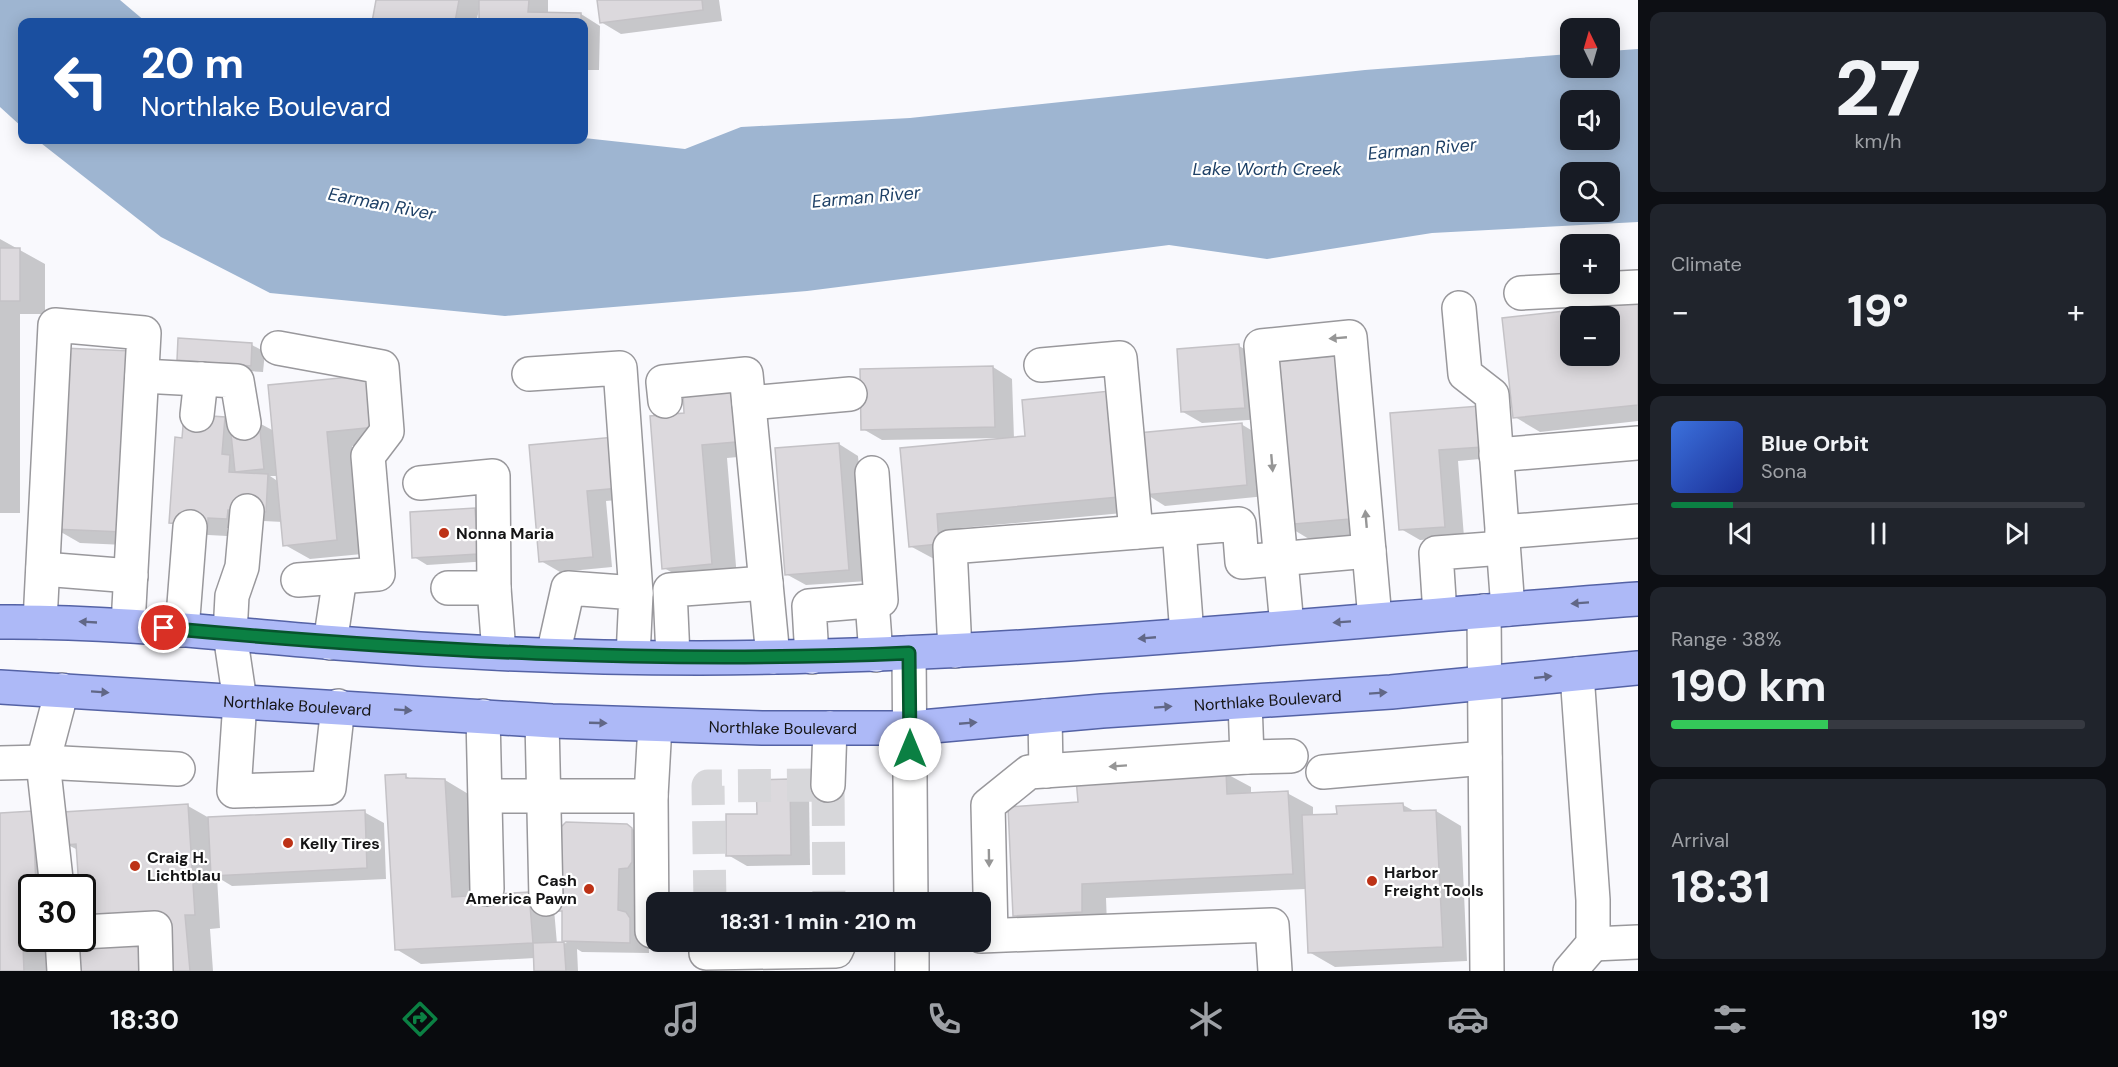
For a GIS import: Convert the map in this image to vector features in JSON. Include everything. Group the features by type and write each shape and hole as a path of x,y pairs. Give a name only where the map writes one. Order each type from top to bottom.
{"main road":[{"path":"0,622 128,625 330,643 499,653 633,657 812,657 1046,647 1638,599"},
{"name":"Northlake Boulevard","path":"0,687 542,720 910,728 1485,683 1638,668"}],"street":[{"path":"1521,293 1638,287"},
{"path":"1459,308 1466,374 1492,395 1503,540 1485,683 1488,971"},
{"path":"40,622 55,325 144,333 128,625"},
{"path":"1287,626 1261,345 1350,337 1375,619"},
{"path":"278,348 382,368 387,431 368,456 378,574 298,580"},
{"path":"1041,365 1119,358 1136,532"},
{"path":"529,374 620,368 636,593 633,657"},
{"path":"142,375 237,381 244,423"},
{"path":"665,401 663,382 746,375 773,657"},
{"path":"197,415 201,379"},
{"path":"749,403 850,394"},
{"path":"1496,455 1638,443"},
{"path":"812,657 809,606 881,600 872,473"},
{"path":"420,483 493,476 494,588 499,653"},
{"path":"247,511 242,567 232,596 230,634 240,701 234,791 329,788 338,706"},
{"path":"1440,614 1436,553 1503,540 1638,520"},
{"path":"955,651 950,547 1239,524 1242,562 1369,551"},
{"path":"182,630 190,527"},
{"path":"1179,529 1187,635"},
{"path":"43,569 131,576"},
{"path":"330,643 340,577"},
{"path":"673,657 670,590 766,583"},
{"path":"448,588 494,588"},
{"path":"553,655 568,588 636,593"},
{"path":"872,601 876,655"},
{"path":"909,653 911,892"},
{"path":"1570,971 1593,944 1593,900 1577,674"},
{"path":"55,874 43,762 62,690"},
{"path":"1245,702 1247,757"},
{"path":"483,716 488,888"},
{"path":"1044,716 1046,771"},
{"path":"542,720 546,899"},
{"path":"652,892 651,796 655,724"},
{"path":"828,785 830,728"},
{"path":"987,892 988,804 1029,772 1291,756"},
{"path":"1323,772 1485,758"},
{"path":"0,763 43,762 178,769"},
{"path":"486,796 651,796"},
{"path":"991,935 1272,925 1275,971"},
{"path":"96,931 155,928 156,971"},
{"path":"1593,944 1638,942"},
{"path":"63,952 64,971"},
{"path":"706,953 771,952"},
{"path":"912,952 912,971"}],"water":[{"path":"0,0 120,0 141,18 18,18 18,123 0,107"},
{"name":"Lake Worth Creek","path":"1638,49 1638,222 1432,233 1267,259 1169,245 807,291 505,316 270,293 161,237 42,144 588,144 588,138 685,149 741,127 910,118 1365,70 1560,55 1560,78 1620,78 1620,50"}],"building":[{"path":"376,0 459,0 456,18 373,18"},
{"path":"479,0 529,0 528,12 581,13 581,18 479,18"},
{"path":"597,0 702,0 703,10 600,23"},
{"path":"0,248 20,248 20,301 0,301"},
{"path":"1638,303 1638,405 1513,418 1502,318 1560,312 1560,366 1620,366 1620,306 1611,306"},
{"path":"178,338 252,343 251,366 177,360"},
{"path":"1239,344 1245,408 1181,412 1177,349"},
{"path":"62,348 132,351 123,532 53,529"},
{"path":"1337,356 1350,519 1283,525 1269,362"},
{"path":"993,366 995,427 861,430 860,369"},
{"path":"371,375 376,427 327,432 337,540 283,546 268,385"},
{"path":"731,388 736,442 702,445 712,564 662,569 650,416 684,413 683,393"},
{"path":"1110,391 1119,497 937,514 939,544 909,547 900,448 1025,436 1022,400"},
{"path":"1480,406 1483,447 1439,450 1445,527 1399,530 1390,413"},
{"path":"184,414 225,417 222,454 230,455 229,472 268,474 266,512 228,510 227,519 208,518 208,526 169,523 175,437 182,438"},
{"path":"259,421 264,469 235,472 230,424"},
{"path":"1242,423 1247,485 1144,495 1138,433"},
{"path":"615,437 620,488 587,491 593,557 539,562 529,445"},
{"path":"839,443 849,570 785,575 775,448"},
{"name":"Nonna Maria","path":"475,508 478,554 412,558 410,512"},
{"path":"1226,771 1227,794 1288,791 1293,874 1082,884 1082,912 1013,916 1008,807 1078,802 1076,778"},
{"path":"406,774 406,778 445,779 452,897 529,892 533,943 395,950 385,775"},
{"path":"790,779 791,855 726,856 726,814 757,814 756,780"},
{"name":"Harbor Freight Tools","path":"1403,803 1404,811 1436,810 1443,947 1308,953 1302,815 1337,814 1336,806"},
{"name":"Craig H. Lichtblau","path":"188,804 195,915 185,915 190,971 165,971 161,917 96,920 96,874 78,874 76,844 65,845 63,812"},
{"name":"Kelly Tires","path":"365,810 367,868 211,876 208,817"},
{"path":"33,811 35,874 18,874 18,952 23,952 24,971 0,971 0,813"},
{"name":"Cash America Pawn","path":"566,822 627,824 632,828 632,862 628,868 619,869 618,910 626,912 630,918 630,943 562,941 562,911 558,911 560,828"},
{"path":"143,937 145,971 80,971 79,952 96,952 96,940"},
{"path":"564,942 566,971 534,971 533,943"}],"tunnel":[{"path":"710,892 708,786 828,785 829,892"}],"place":[{"name":"Nonna Maria","path":"444,533"},
{"name":"Kelly Tires","path":"288,843"},
{"name":"Craig H. Lichtblau","path":"135,866"},
{"name":"Harbor Freight Tools","path":"1372,881"},
{"name":"Cash America Pawn","path":"589,889"}],"route":[{"path":"164,628 348,644 520,654 696,658 909,653 910,749"}],"water label":[{"name":"Earman River","path":"1422,149"},
{"name":"Earman River","path":"866,197"},
{"name":"Earman River","path":"382,204"}]}
